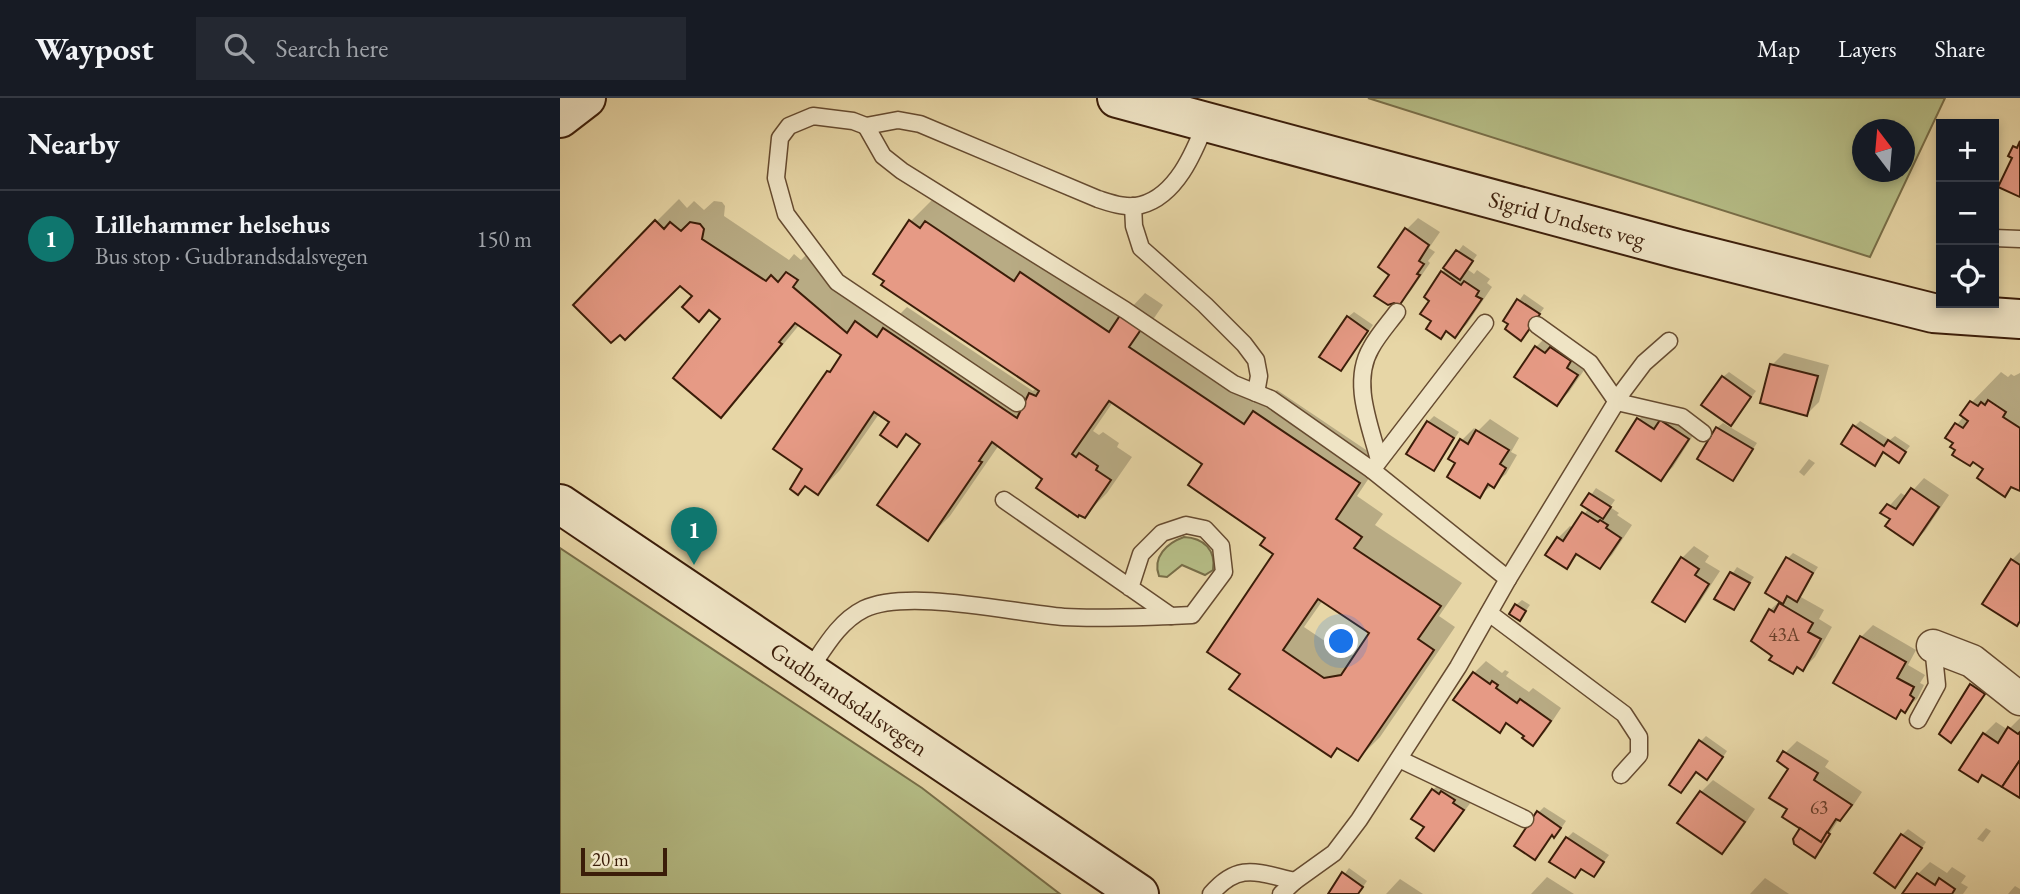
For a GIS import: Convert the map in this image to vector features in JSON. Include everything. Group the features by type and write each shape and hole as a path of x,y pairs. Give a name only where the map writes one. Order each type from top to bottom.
{"street":[{"path":"560,118 586,98"},
{"name":"Sigrid Undsets veg","path":"1117,98 1678,249 1936,305 2020,319"},
{"name":"Gudbrandsdalsvegen","path":"560,504 1139,894"},
{"path":"1933,646 1972,661 2017,690"}],"lane":[{"path":"1017,403 837,282 786,214 776,178 780,138 789,126 813,116 853,121 866,126 898,120 920,124 1098,199 1133,206 1153,201 1170,186 1194,150 1206,122"},
{"path":"866,126 883,156 925,187 1125,310 1234,384 1271,399 1376,465 1508,579"},
{"path":"1133,206 1134,226 1141,248 1205,305 1256,360 1259,376 1256,393"},
{"path":"1999,238 2020,239"},
{"path":"1376,465 1362,390 1363,369 1370,349 1397,312"},
{"path":"1376,465 1485,323"},
{"path":"1536,325 1590,363 1617,402 1682,417 1703,433"},
{"path":"1281,894 1334,853 1359,820 1458,667 1508,579 1617,402 1644,363 1669,341"},
{"path":"1004,500 1171,616"},
{"path":"808,672 836,631 862,610 881,603 925,601 1067,617 1192,615 1224,572 1221,546 1205,529 1186,525 1162,533 1141,554 1130,588"},
{"path":"1489,613 1624,714 1639,737 1639,755 1621,775"},
{"path":"1918,720 1937,685 1933,646"},
{"path":"1399,758 1525,819"},
{"path":"1211,894 1220,883 1238,872 1253,870 1295,881"}],"green space":[{"path":"1368,98 1945,98 1915,162 1915,119 1852,119 1852,182 1905,182 1870,257"},
{"path":"1184,537 1207,546 1213,557 1213,570 1205,575 1182,565 1167,577 1159,576 1157,569 1162,552"},
{"path":"560,548 922,788 1060,894 560,894"}],"building":[{"path":"2020,141 2020,197 1999,187 2012,158 2008,156 2013,146 2017,148"},
{"path":"655,220 664,229 670,222 681,231 690,222 700,224 704,229 702,239 766,281 771,275 778,282 786,272 798,280 793,287 847,333 855,321 877,337 883,328 1017,418 1029,393 1036,396 1039,391 881,285 884,281 873,274 909,220 920,228 925,221 1014,281 1020,272 1109,332 1121,314 1142,328 1129,347 1244,424 1253,411 1360,483 1336,519 1362,537 1354,548 1441,606 1418,639 1434,650 1358,761 1337,748 1331,757 1229,689 1240,674 1207,652 1273,554 1260,545 1265,538 1188,485 1202,464 1109,401 1072,454 1076,457 1079,453 1098,466 1096,470 1111,480 1085,518 1079,515 1078,517 1036,488 1042,479 992,442 979,461 982,462 928,541 877,505 920,444 906,434 897,447 880,435 889,422 874,412 818,495 805,486 798,495 790,489 802,469 773,449 841,355 795,323 779,342 782,344 721,418 673,378 720,319 709,310 699,322 682,307 692,296 680,286 625,340 620,335 611,343 573,305","holes":["1318,599 1369,633 1341,675 1324,678 1283,650"]},
{"path":"1405,228 1429,245 1419,261 1424,264 1417,274 1420,275 1399,306 1394,303 1388,305 1374,296 1389,275 1378,267"},
{"path":"1456,250 1473,261 1460,280 1443,268"},
{"path":"1441,271 1461,285 1464,281 1479,291 1476,296 1482,299 1455,338 1446,331 1441,339 1426,329 1431,321 1420,314 1429,301 1424,297"},
{"path":"1517,299 1540,314 1521,341 1505,329 1508,324 1503,321"},
{"path":"1347,316 1368,331 1341,371 1319,357"},
{"path":"1535,346 1545,353 1550,347 1571,361 1567,368 1578,375 1557,406 1514,377"},
{"path":"1770,364 1818,376 1807,416 1760,403"},
{"path":"1722,376 1751,397 1731,426 1701,405"},
{"path":"1988,400 2006,412 2003,417 2020,428 2020,491 2011,487 2005,497 1977,478 1983,469 1973,462 1970,466 1952,455 1955,450 1950,447 1953,443 1945,438 1955,423 1963,428 1968,421 1960,415 1970,401 1978,406 1981,402 1985,405"},
{"path":"1637,418 1654,429 1660,420 1689,439 1661,481 1616,451"},
{"path":"1427,421 1454,438 1434,471 1406,454"},
{"path":"1853,425 1884,446 1888,440 1906,452 1899,463 1883,452 1875,466 1841,444"},
{"path":"1716,427 1753,449 1733,481 1697,459"},
{"path":"1476,430 1509,450 1500,464 1506,468 1494,488 1488,484 1480,498 1447,477 1455,463 1448,459 1460,439 1468,444"},
{"path":"1911,488 1939,507 1913,545 1885,526 1890,519 1880,513 1887,504 1896,509"},
{"path":"1589,493 1611,507 1603,519 1581,505"},
{"path":"1582,512 1608,525 1606,528 1621,538 1600,569 1576,554 1567,569 1545,555 1557,537 1563,541"},
{"path":"1681,557 1699,569 1695,575 1709,584 1685,622 1652,602"},
{"path":"1786,557 1813,573 1797,602 1787,596 1783,604 1765,593"},
{"path":"2011,559 2020,565 2020,621 2017,626 1982,604"},
{"path":"1730,572 1750,583 1734,610 1714,599"},
{"path":"1779,603 1813,623 1808,632 1821,639 1803,671 1797,667 1793,674 1769,660 1772,656 1751,641 1769,609 1774,612"},
{"path":"1515,604 1526,611 1520,621 1509,614"},
{"path":"1860,636 1906,662 1897,678 1914,687 1910,695 1914,698 1905,713 1901,710 1896,719 1833,683"},
{"path":"1473,672 1490,684 1492,681 1498,685 1496,688 1517,703 1520,699 1551,721 1533,746 1506,723 1500,733 1453,700"},
{"path":"1970,684 1985,694 1951,743 1939,734"},
{"path":"2008,727 2018,734 2020,732 2020,760 2002,787 1982,775 1978,782 1959,770 1983,733 1998,743"},
{"path":"1699,740 1723,757 1707,780 1696,772 1681,793 1669,785"},
{"path":"1783,751 1818,773 1814,780 1852,805 1840,821 1836,819 1821,842 1782,817 1787,809 1769,798 1788,769 1777,761"},
{"path":"2020,760 2020,798 2002,787"},
{"path":"1432,789 1455,800 1453,803 1464,810 1434,851 1416,838 1424,827 1411,819"},
{"path":"1700,791 1745,822 1722,854 1677,823"},
{"path":"1537,811 1561,828 1554,838 1552,835 1535,860 1514,846"},
{"path":"1800,828 1821,842 1827,832 1830,834 1815,858 1794,844 1793,839"},
{"path":"1901,834 1922,848 1895,888 1874,873"},
{"path":"1566,837 1604,862 1594,877 1581,869 1575,878 1549,862"},
{"path":"1342,872 1363,887 1358,894 1328,894"},
{"path":"1917,873 1935,885 1939,878 1955,889 1952,894 1902,894"}],"place":[{"name":"Lillehammer helsehus","path":"694,565"}]}
